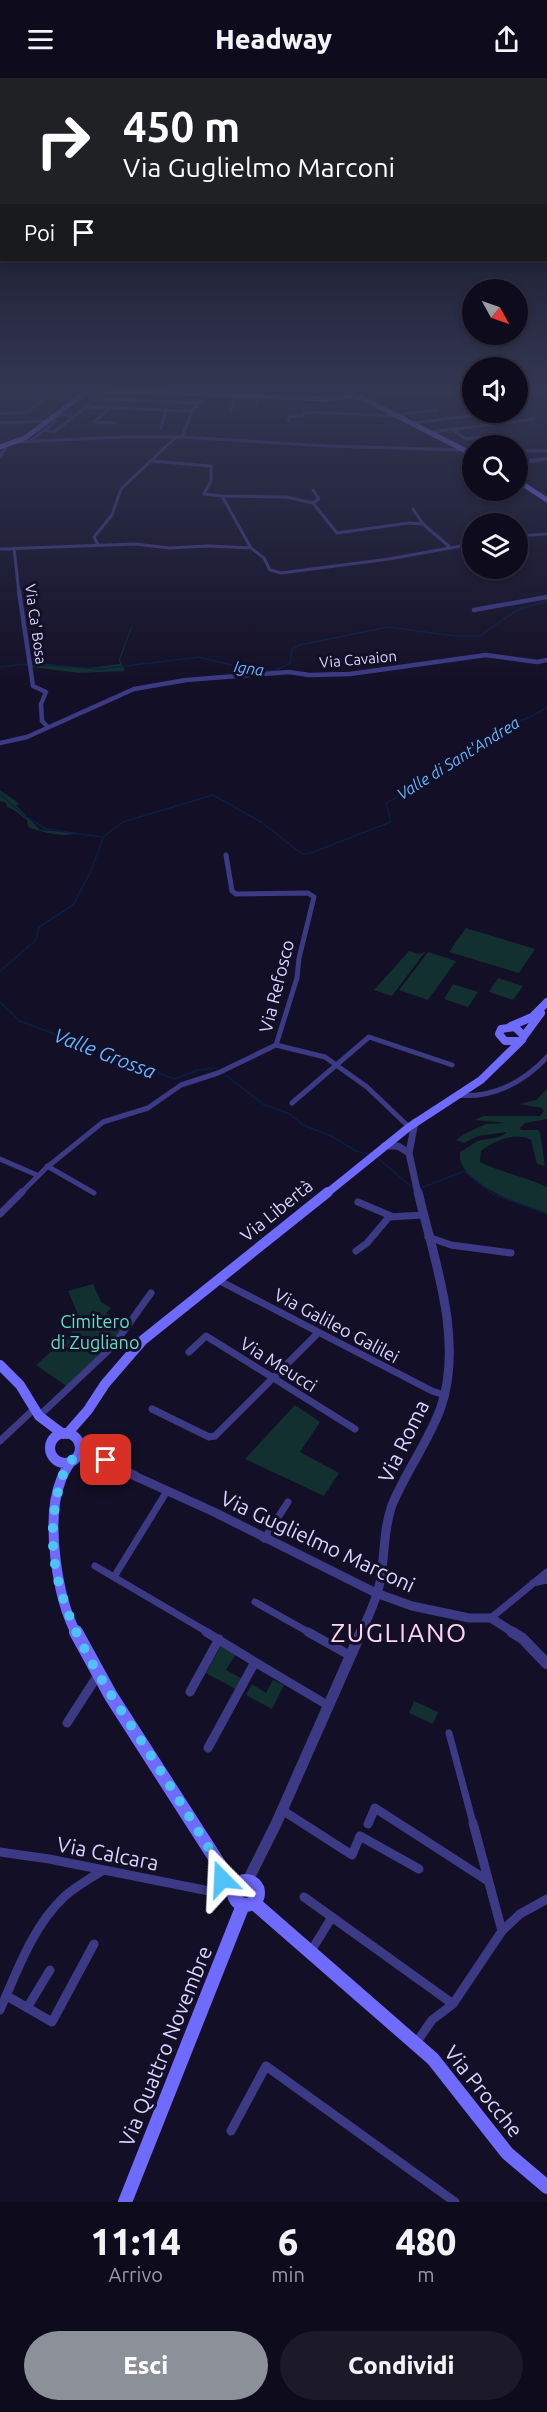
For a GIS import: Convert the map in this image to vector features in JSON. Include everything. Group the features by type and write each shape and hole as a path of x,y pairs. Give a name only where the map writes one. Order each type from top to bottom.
{"main road":[{"path":"530,489 547,500"},
{"path":"503,1058 499,1034 501,1029 532,1017 547,1003"},
{"name":"Via Libertà","path":"65,1434 88,1410 105,1384 143,1340 384,1146 481,1080 522,1038 547,1003"},
{"path":"501,1038 510,1042 522,1038 519,1028 511,1026"},
{"path":"0,1365 20,1385 39,1415 51,1442 50,1454 55,1460 60,1481 53,1527 54,1552 58,1576 72,1625 99,1674 235,1890 237,1901 248,1903 257,1896 257,1889 253,1883 248,1881 240,1882 235,1890"},
{"name":"Via Libertà","path":"80,1442 88,1410"},
{"path":"39,1415 80,1442 74,1458 60,1481"},
{"path":"51,1442 65,1434"},
{"path":"55,1460 64,1462 74,1458"},
{"name":"Via Procche","path":"248,1903 310,1952 433,2058 507,2153 547,2187"},
{"name":"Via Quattro Novembre","path":"125,2202 248,1903"}],"street":[{"path":"98,545 94,537 112,515 118,503 119,492 122,489"},
{"path":"206,489 204,494 286,497 313,503 337,533 409,523 423,524"},
{"path":"313,490 319,500 313,503"},
{"path":"222,496 251,548 260,554 270,570 294,574 462,546"},
{"path":"413,509 423,524 451,548"},
{"path":"528,535 547,534"},
{"path":"0,549 98,545 251,548"},
{"name":"Via Ca' Bosa","path":"14,548 21,615 33,686 46,692 41,704 42,721 47,726"},
{"path":"474,610 547,597"},
{"name":"Via Cavaion","path":"47,726 134,688 235,674 292,672 304,675 350,674 486,655 537,662 547,660"},
{"path":"0,743 16,741 47,726"},
{"name":"Via Refosco","path":"226,855 232,891 236,894 308,893 314,897 299,958 297,978 276,1045 317,1054 337,1065 412,1125"},
{"path":"292,1103 369,1037 452,1065"},
{"path":"0,1214 47,1166 103,1122 148,1108 181,1085 218,1073 276,1045"},
{"path":"457,1095 468,1096 509,1086 546,1060"},
{"name":"Via Roma","path":"406,1150 412,1125"},
{"path":"398,1136 410,1140"},
{"name":"Via Roma","path":"248,1881 351,1656 380,1583 386,1530 392,1506 441,1408 449,1377 451,1347 448,1321 417,1190 406,1150 398,1136"},
{"path":"384,1146 406,1150"},
{"path":"0,1159 37,1175"},
{"path":"47,1166 94,1193"},
{"path":"358,1202 392,1216 423,1215"},
{"path":"356,1251 373,1239 387,1219 392,1216"},
{"path":"428,1237 452,1245 511,1252"},
{"name":"Via Galileo Galilei","path":"217,1280 432,1391 445,1395"},
{"path":"0,1441 39,1415 113,1346 151,1293"},
{"path":"152,1409 209,1437 215,1436 318,1333"},
{"name":"Via Meucci","path":"189,1352 206,1336 354,1429"},
{"name":"Via Guglielmo Marconi","path":"80,1442 99,1457 376,1593 412,1606 469,1618 491,1618"},
{"name":"Via Guglielmo Marconi","path":"74,1458 99,1457"},
{"path":"114,1577 167,1491"},
{"path":"264,1539 288,1502"},
{"path":"95,1566 330,1706"},
{"path":"547,1572 491,1618 522,1638 547,1664"},
{"path":"531,1583 547,1580"},
{"path":"255,1602 351,1656"},
{"path":"190,1692 219,1639"},
{"path":"208,1748 255,1662"},
{"path":"67,1723 99,1674"},
{"path":"448,1733 502,1931"},
{"path":"368,1824 375,1808 488,1881"},
{"path":"282,1810 352,1855 360,1836 419,1869"},
{"name":"Via Calcara","path":"0,1852 49,1859 209,1891 235,1890"},
{"path":"209,1891 221,1882 221,1867"},
{"path":"0,2010 31,1945 49,1916 65,1896 103,1870"},
{"path":"304,1898 453,2004"},
{"path":"416,2043 432,2019 453,2004 502,1931 520,1914 547,1899"},
{"path":"310,1952 332,1917"},
{"path":"7,1995 52,2022 94,1944"},
{"path":"27,2008 50,1970"},
{"path":"231,2131 266,2066 455,2202"}],"green space":[{"path":"131,627 120,660 125,671 79,673 31,667 30,661 34,660 39,663 88,668 120,664 119,659"},
{"path":"0,790 20,804 16,805 40,830 76,833 59,835 28,827 27,820 15,810 7,807 6,803 0,801"},
{"path":"466,928 535,949 519,973 449,952"},
{"path":"409,951 419,954 425,952 392,996 374,990"},
{"path":"428,952 456,961 428,1000 399,990"},
{"path":"498,978 523,986 513,1000 489,992"},
{"path":"453,984 478,992 468,1007 444,999"},
{"path":"547,1089 547,1119 525,1123 520,1128 540,1132 545,1166 537,1164 531,1140 525,1137 505,1138 486,1147 481,1151 480,1162 547,1187 547,1213 493,1192 468,1174 461,1164 460,1152 478,1141 498,1137 507,1132 478,1136 464,1143 456,1140 486,1124 506,1123 475,1120 483,1116 540,1116 544,1111 542,1108 519,1104 536,1100"},
{"name":"Cimitero di Zugliano","path":"93,1284 101,1302 111,1308 106,1313 126,1326 109,1347 68,1387 36,1365 71,1334 78,1314 68,1291"},
{"path":"295,1405 320,1422 300,1452 339,1473 324,1496 245,1459"},
{"path":"221,1646 236,1654 226,1670 243,1679 237,1690 206,1673"},
{"path":"273,1680 284,1685 272,1709 246,1695 252,1684 266,1693"},
{"path":"414,1701 438,1712 433,1724 409,1713"}],"waterway":[{"name":"Igna","path":"32,664 101,669 199,657 247,669 274,671 290,663 292,649 300,645 388,627 455,636 480,636 517,610 547,601"},
{"name":"Igna","path":"0,667 27,664"},
{"name":"Valle di Sant'Andrea","path":"103,837 123,822 213,795 261,822 302,854 308,854 391,822 386,803 421,784 447,764 481,747 512,722 526,719 547,708"},
{"path":"0,794 25,816 46,829 102,837"},
{"name":"Valle Grossa","path":"0,971 36,940 39,927 73,905 90,873 103,838"},
{"name":"Valle Grossa","path":"0,1002 20,1021 174,1079 198,1070 217,1068"},
{"path":"223,1073 263,1104 290,1114 303,1125 331,1136 356,1151 368,1154"},
{"name":"Valle Grossa","path":"378,1158 415,1190"},
{"name":"Valle Grossa","path":"419,1189 464,1171 493,1194 547,1214"}],"district":[{"name":"ZUGLIANO","path":"399,1632"}],"route":[{"path":"106,1460 99,1457 76,1456 68,1465 60,1481 53,1527 54,1552 63,1601 84,1650 221,1867 222,1879"}]}
